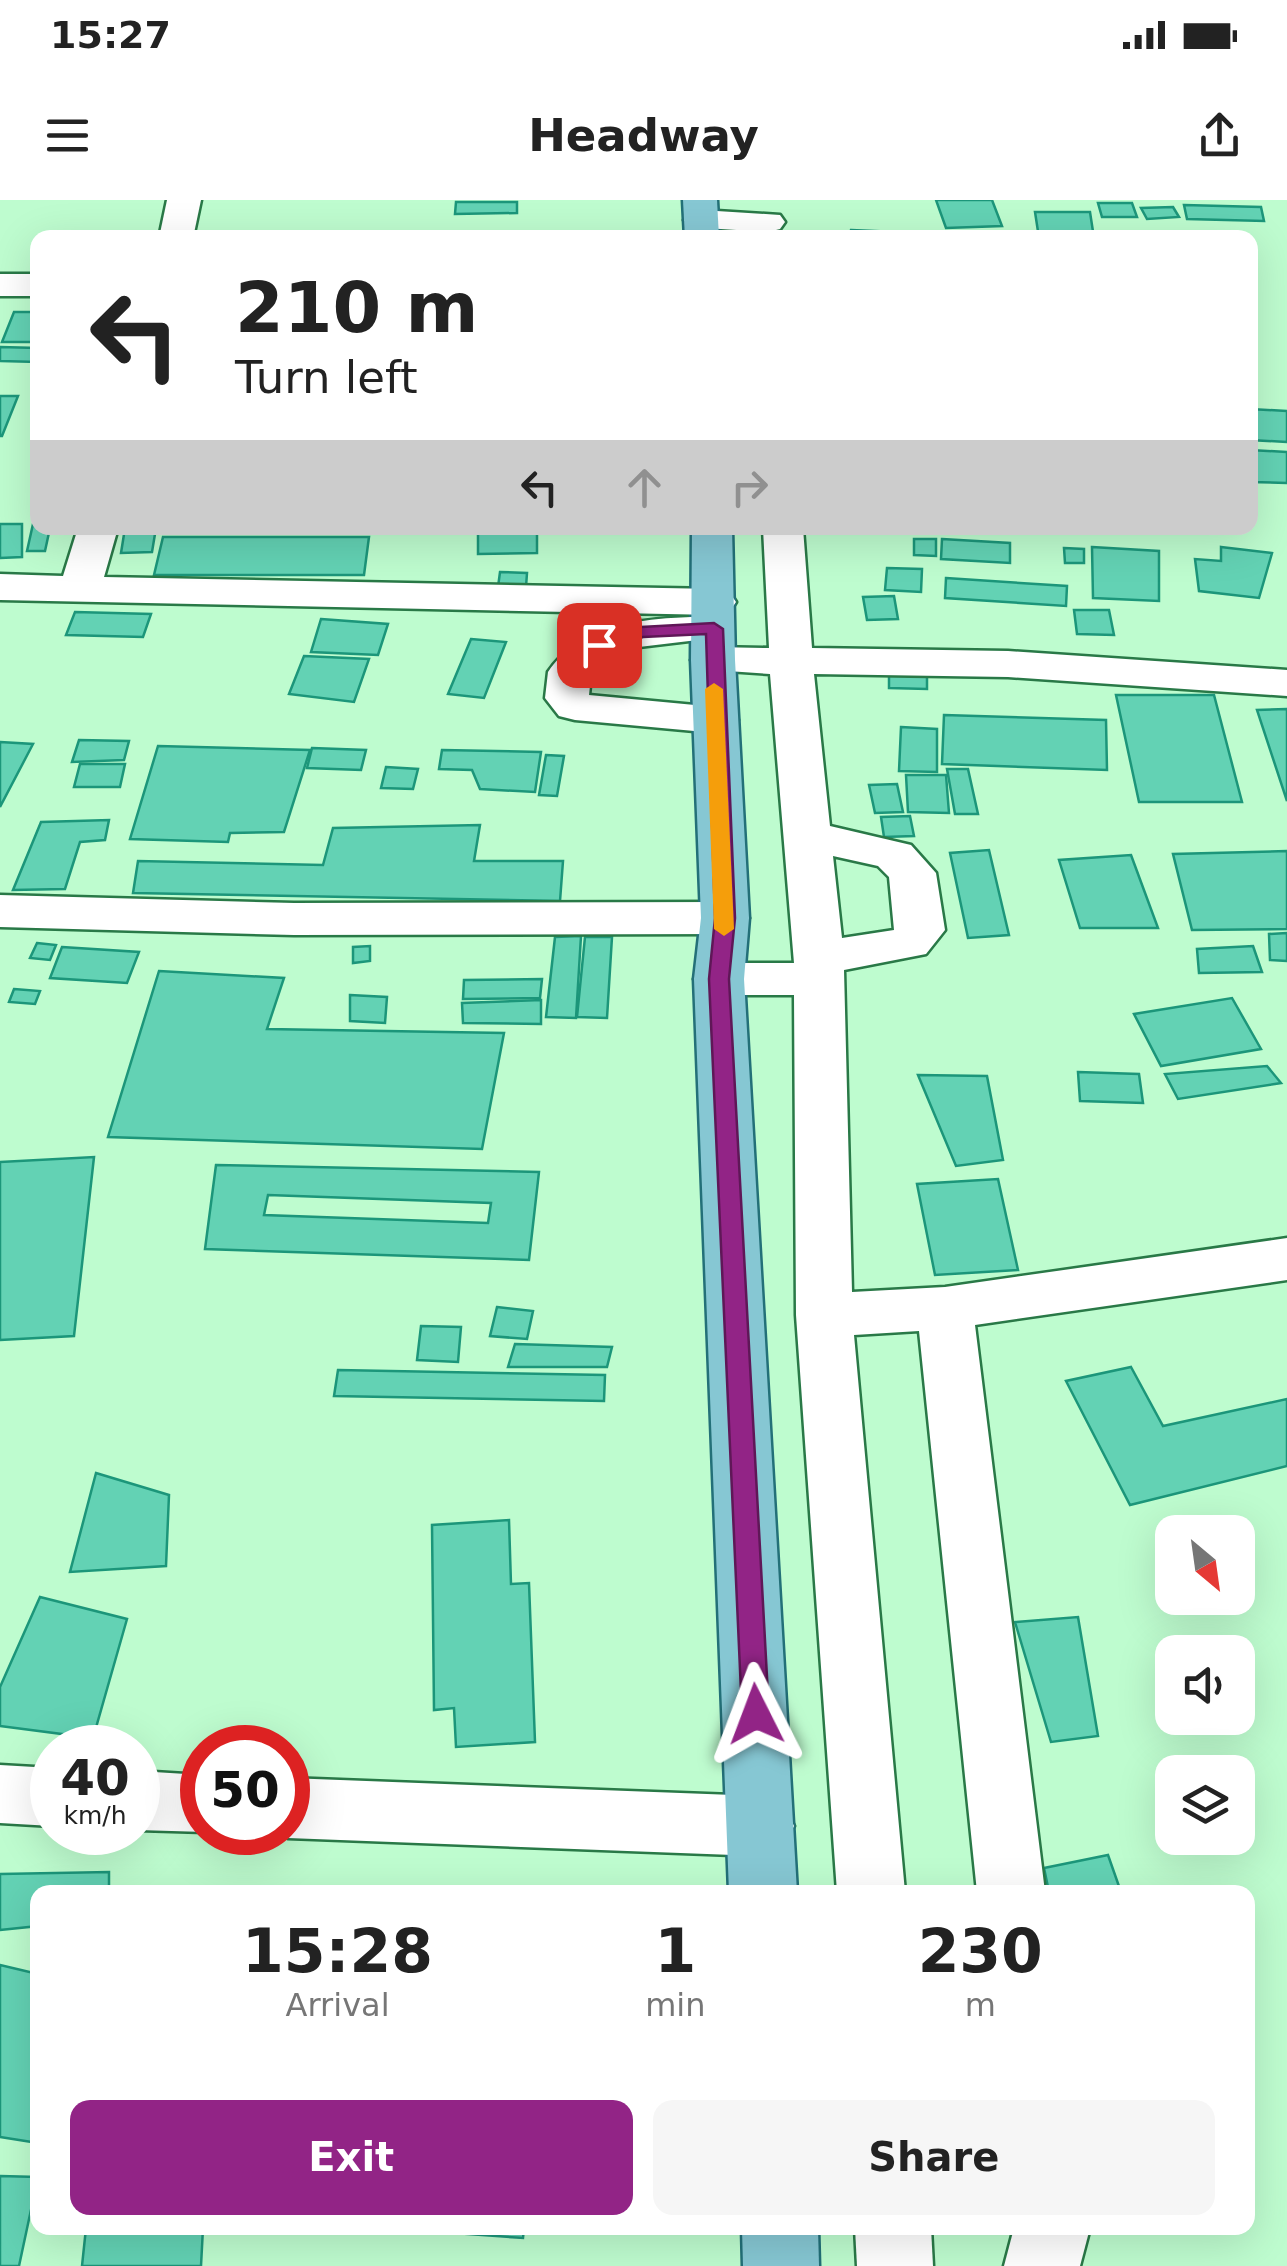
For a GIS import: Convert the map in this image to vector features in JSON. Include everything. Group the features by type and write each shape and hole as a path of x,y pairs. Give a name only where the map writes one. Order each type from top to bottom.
{"main road":[{"path":"712,535 725,918 719,979 763,1885"},
{"path":"780,2235 782,2266"}],"street":[{"path":"178,230 184,200"},
{"path":"701,219 767,220"},
{"path":"0,286 30,286"},
{"path":"80,588 96,535"},
{"path":"783,535 819,969 824,1315 871,1885"},
{"path":"0,586 714,630 791,661 1008,664 1287,683"},
{"path":"714,630 641,632 599,645 570,672 567,698 575,707 716,720"},
{"path":"719,979 819,969 909,943 921,930 912,873 894,855 807,835"},
{"path":"0,910 294,919 725,918"},
{"path":"824,1315 945,1308 1287,1259"},
{"path":"945,1308 1010,1885"},
{"path":"0,1794 30,1796"},
{"path":"310,1809 760,1826"},
{"path":"893,2235 895,2266"},
{"path":"1042,2266 1050,2235"}],"building":[{"path":"936,200 992,200 1002,226 946,228"},
{"path":"456,202 517,202 517,213 455,214"},
{"path":"1098,203 1132,203 1137,217 1102,217"},
{"path":"1184,205 1261,207 1264,221 1187,219"},
{"path":"1173,207 1179,217 1147,219 1141,208"},
{"path":"1035,212 1090,212 1093,230 1038,230"},
{"path":"14,312 30,312 30,342 2,342"},
{"path":"0,347 30,348 30,362 0,361"},
{"path":"0,396 18,396 2,436 0,436"},
{"path":"1258,409 1287,411 1287,442 1258,440"},
{"path":"1258,450 1287,452 1287,483 1258,482"},
{"path":"0,524 22,524 22,557 0,558"},
{"path":"31,535 48,535 45,551 27,551"},
{"path":"124,535 155,535 152,552 121,553"},
{"path":"478,535 537,535 537,553 478,554"},
{"path":"163,537 369,537 364,575 154,575"},
{"path":"914,539 936,539 936,556 914,555"},
{"path":"942,539 1010,543 1010,563 941,559"},
{"path":"1092,547 1159,551 1159,601 1093,598"},
{"path":"1221,547 1272,553 1259,598 1199,591 1195,559 1221,561"},
{"path":"1064,548 1084,549 1084,563 1065,563"},
{"path":"887,568 922,569 921,592 885,590"},
{"path":"500,572 527,573 526,587 498,587"},
{"path":"946,578 1067,586 1066,606 945,598"},
{"path":"894,596 898,619 867,620 863,597"},
{"path":"1074,610 1109,610 1114,635 1077,634"},
{"path":"75,612 151,614 143,637 66,635"},
{"path":"321,619 388,624 378,655 311,652"},
{"path":"471,639 506,642 484,698 448,694"},
{"path":"304,656 369,659 354,702 289,694"},
{"path":"889,675 927,676 927,689 889,688"},
{"path":"1116,695 1214,695 1242,802 1139,802"},
{"path":"1287,709 1287,801 1257,710"},
{"path":"944,715 1106,720 1107,770 942,764"},
{"path":"901,727 937,729 937,772 899,771"},
{"path":"79,740 129,741 124,760 72,762"},
{"path":"0,742 33,744 0,807"},
{"path":"158,746 310,750 284,832 230,833 228,842 130,839"},
{"path":"312,748 366,750 361,770 307,768"},
{"path":"442,750 541,752 535,792 480,789 472,770 439,769"},
{"path":"546,755 564,756 557,796 539,795"},
{"path":"80,764 125,764 120,787 74,787"},
{"path":"386,767 418,769 413,789 381,788"},
{"path":"947,769 968,769 978,814 955,814"},
{"path":"906,775 946,775 949,813 908,812"},
{"path":"897,784 903,812 875,813 869,785"},
{"path":"910,816 914,836 884,837 881,817"},
{"path":"109,820 105,840 80,842 65,889 13,890 41,822"},
{"path":"480,825 474,861 563,861 560,901 133,893 138,861 323,865 333,828"},
{"path":"989,850 1009,935 968,938 950,853"},
{"path":"1287,851 1287,929 1192,930 1173,854"},
{"path":"1131,855 1158,928 1080,928 1059,860"},
{"path":"1287,933 1287,961 1270,960 1269,934"},
{"path":"581,936 576,1018 546,1017 555,937"},
{"path":"585,937 612,937 607,1018 577,1017"},
{"path":"37,943 56,945 50,960 30,958"},
{"path":"370,946 370,961 353,963 353,947"},
{"path":"1253,946 1262,972 1199,973 1197,949"},
{"path":"62,947 139,952 127,983 50,978"},
{"path":"159,971 284,978 267,1029 504,1033 482,1149 108,1137"},
{"path":"542,979 540,998 463,999 464,980"},
{"path":"14,989 40,991 35,1004 9,1002"},
{"path":"350,995 387,997 385,1023 350,1021"},
{"path":"1232,998 1261,1049 1161,1066 1134,1014"},
{"path":"541,1000 541,1024 463,1023 462,1003"},
{"path":"1267,1066 1281,1083 1178,1099 1165,1074"},
{"path":"1078,1072 1139,1074 1143,1103 1080,1101"},
{"path":"918,1075 987,1076 1003,1160 956,1166"},
{"path":"94,1157 74,1336 0,1340 0,1162"},
{"path":"216,1165 539,1172 529,1260 205,1249","holes":["268,1195 491,1203 488,1223 264,1215"]},
{"path":"998,1179 1018,1270 935,1275 917,1184"},
{"path":"497,1307 533,1311 527,1339 490,1336"},
{"path":"421,1326 461,1327 458,1362 417,1360"},
{"path":"515,1344 612,1347 607,1367 508,1367"},
{"path":"1131,1367 1163,1426 1287,1399 1287,1466 1130,1505 1066,1381"},
{"path":"338,1370 605,1375 604,1401 334,1396"},
{"path":"96,1473 169,1495 166,1566 70,1572"},
{"path":"509,1520 511,1584 529,1583 535,1742 456,1747 454,1708 434,1710 432,1525"},
{"path":"40,1597 127,1619 97,1725 30,1725 30,1730 0,1726 0,1687"},
{"path":"1078,1617 1098,1736 1051,1742 1015,1622"},
{"path":"1108,1855 1119,1885 1048,1885 1044,1868"},
{"path":"109,1872 109,1885 30,1885 30,1927 0,1930 0,1874"},
{"path":"0,1965 30,1972 30,2142 0,2137"},
{"path":"0,2176 30,2177 30,2214 19,2266 0,2266"},
{"path":"85,2235 203,2235 201,2266 82,2266"}],"slow traffic":[{"path":"714,689 724,929"}],"route":[{"path":"599,645 641,632 714,629 725,918 719,979 756,1714"}]}
